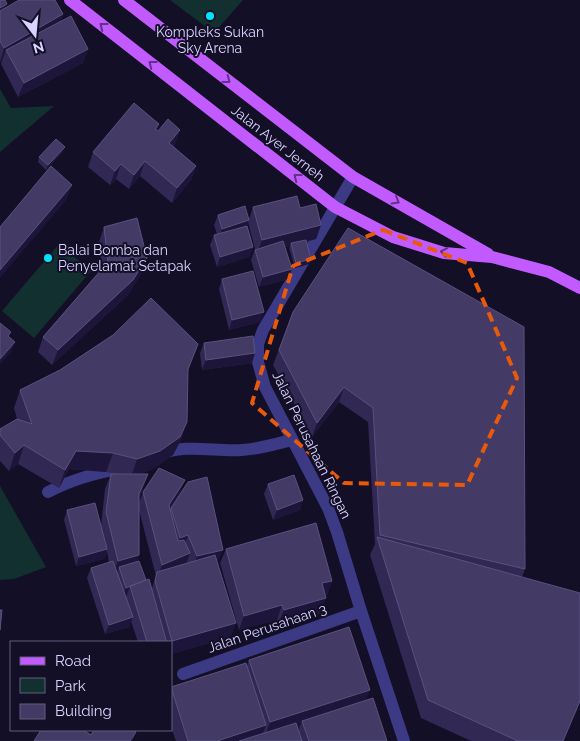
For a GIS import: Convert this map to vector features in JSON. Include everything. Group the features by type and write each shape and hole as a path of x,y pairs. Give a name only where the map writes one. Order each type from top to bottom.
{"main road":[{"name":"Jalan Ayer Jerneh","path":"70,0 335,207 393,237 444,252 492,256 549,272 580,288"},
{"name":"Jalan Ayer Jerneh","path":"124,0 353,177 492,256"}],"street":[{"name":"Jalan Perusahaan Ringan","path":"353,177 263,330 258,344 258,362 265,387 328,508 404,741"},
{"path":"148,460 164,452 194,448 242,450 292,440"},
{"path":"48,492 86,476 132,466"},
{"name":"Jalan Perusahaan 3","path":"184,674 361,611"}],"highlighted area":[{"path":"383,230 467,263 517,378 467,485 344,483 252,403 293,266"}],"green space":[{"name":"Kompleks Sukan Sky Arena","path":"170,0 243,0 214,33"},
{"path":"0,89 11,108 54,106 0,152"},
{"path":"59,244 91,271 34,338 2,311"},
{"path":"0,486 46,567 14,579 0,580"}],"building":[{"path":"0,0 5,0 7,4 0,8"},
{"path":"19,0 55,0 63,14 4,48 0,41 0,11"},
{"path":"71,16 88,49 24,83 6,50"},
{"path":"134,103 159,124 155,129 158,131 168,119 180,130 169,143 196,166 177,188 145,161 134,175 121,164 115,171 93,152"},
{"path":"56,139 65,147 48,165 39,157"},
{"path":"51,166 72,185 0,270 0,227"},
{"path":"297,196 300,208 316,204 321,225 262,240 253,207"},
{"path":"245,206 249,220 222,229 218,215"},
{"path":"137,218 147,258 133,280 58,350 43,337 108,262 104,227"},
{"path":"247,226 253,247 220,257 214,235"},
{"path":"348,228 524,327 525,569 380,535 373,408 344,387 317,423 279,350 293,312"},
{"path":"306,240 311,259 296,263 291,243"},
{"path":"283,241 292,269 263,277 255,250"},
{"path":"253,271 264,312 232,320 222,279"},
{"path":"151,298 198,344 188,369 187,422 180,437 160,451 137,459 113,453 76,451 65,470 24,445 15,453 0,435 0,429 17,419 32,424 20,390 60,370 113,335"},
{"path":"0,323 11,332 8,336 15,342 0,359"},
{"path":"253,336 255,353 206,360 204,343"},
{"path":"159,468 185,480 169,505 178,541 184,540 190,553 162,565 143,492"},
{"path":"111,474 148,474 139,494 139,555 118,561 106,512"},
{"path":"294,475 303,500 277,510 268,484"},
{"path":"207,477 223,550 197,556 188,535 180,538 171,508 188,482"},
{"path":"95,503 107,549 79,557 67,510"},
{"path":"316,523 332,581 322,583 326,598 284,610 282,605 244,616 226,549"},
{"path":"377,537 580,593 580,701 563,741 518,741 428,700"},
{"path":"215,555 236,623 172,641 155,581 157,572"},
{"path":"113,561 133,617 109,625 91,568"},
{"path":"139,561 146,580 126,588 119,567"},
{"path":"149,579 167,641 147,641 130,586"},
{"path":"0,610 2,610 0,630"},
{"path":"349,627 370,690 270,722 249,660"},
{"path":"246,663 266,725 217,741 188,741 172,687"},
{"path":"373,698 387,741 309,741 302,721"},
{"path":"296,723 302,741 239,741"},
{"path":"40,731 85,731 91,735 93,731 136,732 130,741 34,741"}],"place":[{"name":"Kompleks Sukan Sky Arena","path":"210,16"},
{"name":"Balai Bomba dan Penyelamat Setapak","path":"48,258"}]}
